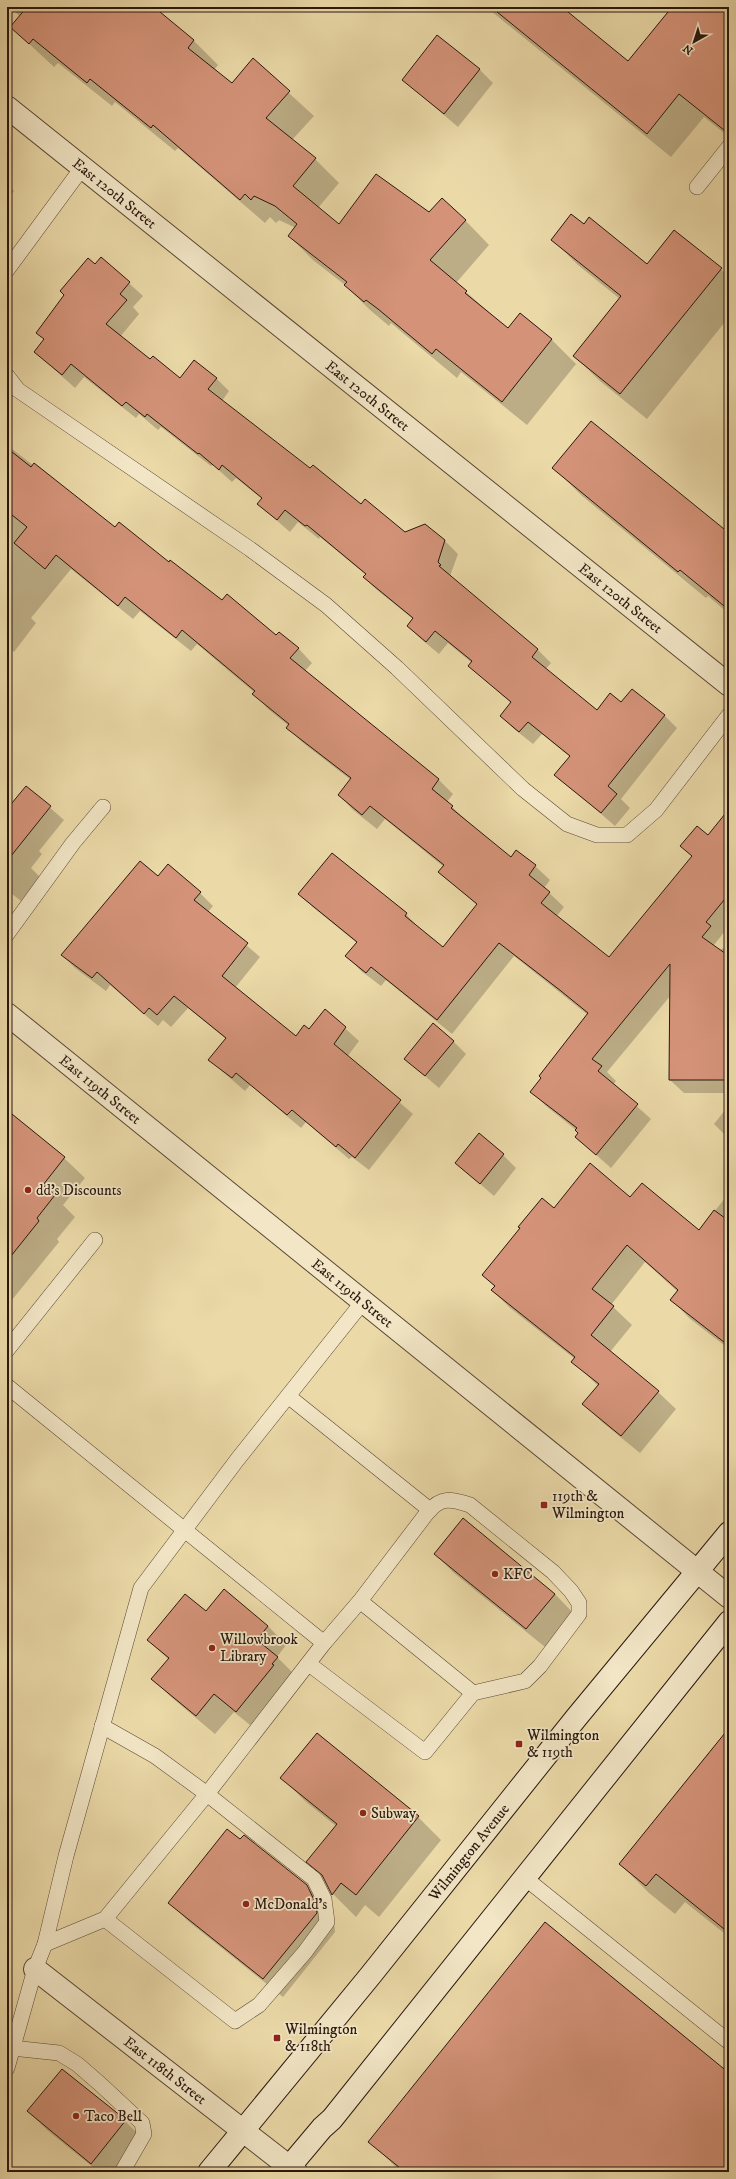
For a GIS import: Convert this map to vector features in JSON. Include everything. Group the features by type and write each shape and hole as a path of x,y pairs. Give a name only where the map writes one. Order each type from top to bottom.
{"street":[{"name":"East 120th Street","path":"7,108 729,685"},
{"name":"East 119th Street","path":"7,1014 362,1303 698,1571"},
{"name":"Wilmington Avenue","path":"209,2172 374,1971 576,1718 729,1533"},
{"path":"698,1571 729,1597"},
{"path":"290,2170 729,1622"},
{"name":"East 118th Street","path":"35,1969 243,2130 290,2170"}],"lane":[{"path":"697,187 729,147"},
{"path":"7,270 82,168"},
{"path":"7,376 18,390 250,549 326,605 397,668 523,789 567,824 597,835 627,834 656,810 729,715"},
{"path":"7,934 73,843 103,807"},
{"path":"7,1350 95,1240"},
{"path":"7,2068 35,1969 45,1944 66,1856 141,1588 237,1460 362,1303"},
{"path":"7,1386 324,1643"},
{"path":"288,1396 430,1510"},
{"path":"45,1944 106,1919 207,1794 324,1643 360,1601 430,1510 439,1502 453,1499 470,1505 553,1572 571,1591 579,1603 579,1614 540,1666 525,1681 473,1693 425,1752 309,1664"},
{"path":"360,1601 473,1693"},
{"path":"102,1726 155,1756 207,1794 314,1879 324,1899 327,1922 305,1952 259,2006 235,2021 106,1919"},
{"path":"525,1878 729,2042"},
{"path":"12,2048 59,2053 77,2064 135,2115 142,2123 144,2134 122,2172"}],"building":[{"path":"27,7 154,7 194,40 188,48 232,83 253,58 290,91 266,118 316,158 293,186 339,224 376,174 429,212 442,198 466,220 430,260 467,291 465,293 508,328 520,313 552,339 502,402 436,349 432,354 378,309 366,300 364,302 344,285 347,282 288,236 297,224 275,206 254,196 251,200 245,194 240,200 153,125 151,128 90,79 87,83 33,39 29,44 10,27"},
{"path":"491,7 562,7 628,61 672,7 729,7 729,134 679,94 647,134"},
{"path":"437,35 480,69 444,114 402,80"},
{"path":"571,214 584,224 589,217 647,264 674,230 722,268 620,394 573,356 621,296 551,240"},
{"path":"101,257 130,282 120,294 127,300 106,324 150,359 153,356 180,378 194,360 217,378 208,389 310,468 313,465 361,504 365,499 405,532 425,524 445,540 438,562 441,565 439,566 538,649 532,657 597,710 610,693 621,702 632,689 665,715 608,786 617,794 601,813 554,775 570,756 528,722 519,732 500,716 511,702 468,666 472,661 435,631 426,642 407,626 413,618 363,577 366,574 307,525 305,526 285,510 277,520 257,504 262,498 222,465 219,470 147,414 145,417 126,402 122,406 71,364 62,375 34,352 44,339 36,333 64,295 60,291 88,258 95,264"},
{"path":"591,421 729,533 729,610 680,570 678,572 552,468"},
{"path":"7,448 31,467 34,463 115,527 119,522 169,562 170,560 222,600 227,594 276,635 279,632 299,648 290,658 439,779 432,789 453,806 451,808 511,857 516,850 536,865 529,875 550,892 541,903 609,957 692,856 680,846 697,826 708,835 729,809 729,894 706,922 711,926 702,937 729,956 729,1080 669,1080 670,964 592,1059 602,1066 598,1071 638,1104 596,1155 575,1137 578,1133 575,1130 577,1128 530,1092 541,1078 539,1076 588,1013 561,991 499,943 437,1020 371,967 366,973 345,956 357,942 298,894 332,853 407,913 405,916 443,947 477,904 438,872 444,865 370,806 362,815 338,795 351,778 286,728 289,724 252,694 255,691 182,630 176,638 125,597 118,606 56,555 45,569 14,543 27,527 7,511"},
{"path":"26,786 51,806 7,861 7,809"},
{"path":"140,861 158,876 168,864 201,892 194,900 248,943 222,976 296,1036 304,1025 309,1029 325,1009 346,1027 334,1044 401,1100 355,1158 338,1144 336,1147 292,1110 287,1115 236,1073 232,1078 208,1060 226,1038 174,996 157,1015 149,1008 144,1014 97,972 92,978 61,955"},
{"path":"433,1023 454,1041 425,1076 404,1059"},
{"name":"dd's Discounts","path":"7,1110 65,1157 43,1185 55,1195 37,1218 39,1221 7,1261"},
{"path":"479,1133 504,1154 480,1184 455,1163"},
{"path":"590,1163 630,1197 642,1183 699,1230 714,1210 729,1221 729,1346 670,1300 678,1290 627,1245 592,1289 614,1306 591,1335 659,1391 621,1436 582,1404 599,1384 571,1362 575,1357 491,1290 495,1286 482,1275 542,1198 554,1208"},
{"name":"KFC","path":"463,1518 555,1594 526,1629 434,1554"},
{"name":"Willowbrook Library","path":"224,1589 268,1626 257,1640 278,1657 272,1664 274,1665 236,1712 214,1694 196,1716 151,1679 169,1658 147,1640 185,1594 206,1611"},
{"path":"729,1728 729,1933 656,1874 646,1886 619,1864"},
{"path":"317,1733 419,1816 356,1895 341,1883 332,1895 322,1875 306,1862 337,1824 280,1778"},
{"name":"McDonald's","path":"227,1829 240,1839 244,1835 307,1885 315,1902 317,1913 263,1979 168,1903"},
{"path":"545,1922 729,2073 729,2172 405,2172 368,2142"},
{"name":"Taco Bell","path":"62,2069 126,2120 91,2164 27,2111"}],"place":[{"name":"dd's Discounts","path":"28,1190"},
{"name":"119th & Wilmington","path":"544,1505"},
{"name":"KFC","path":"495,1574"},
{"name":"Willowbrook Library","path":"212,1648"},
{"name":"Wilmington & 119th","path":"519,1744"},
{"name":"Subway","path":"363,1813"},
{"name":"McDonald's","path":"246,1904"},
{"name":"Wilmington & 118th","path":"277,2038"},
{"name":"Taco Bell","path":"76,2116"}]}
